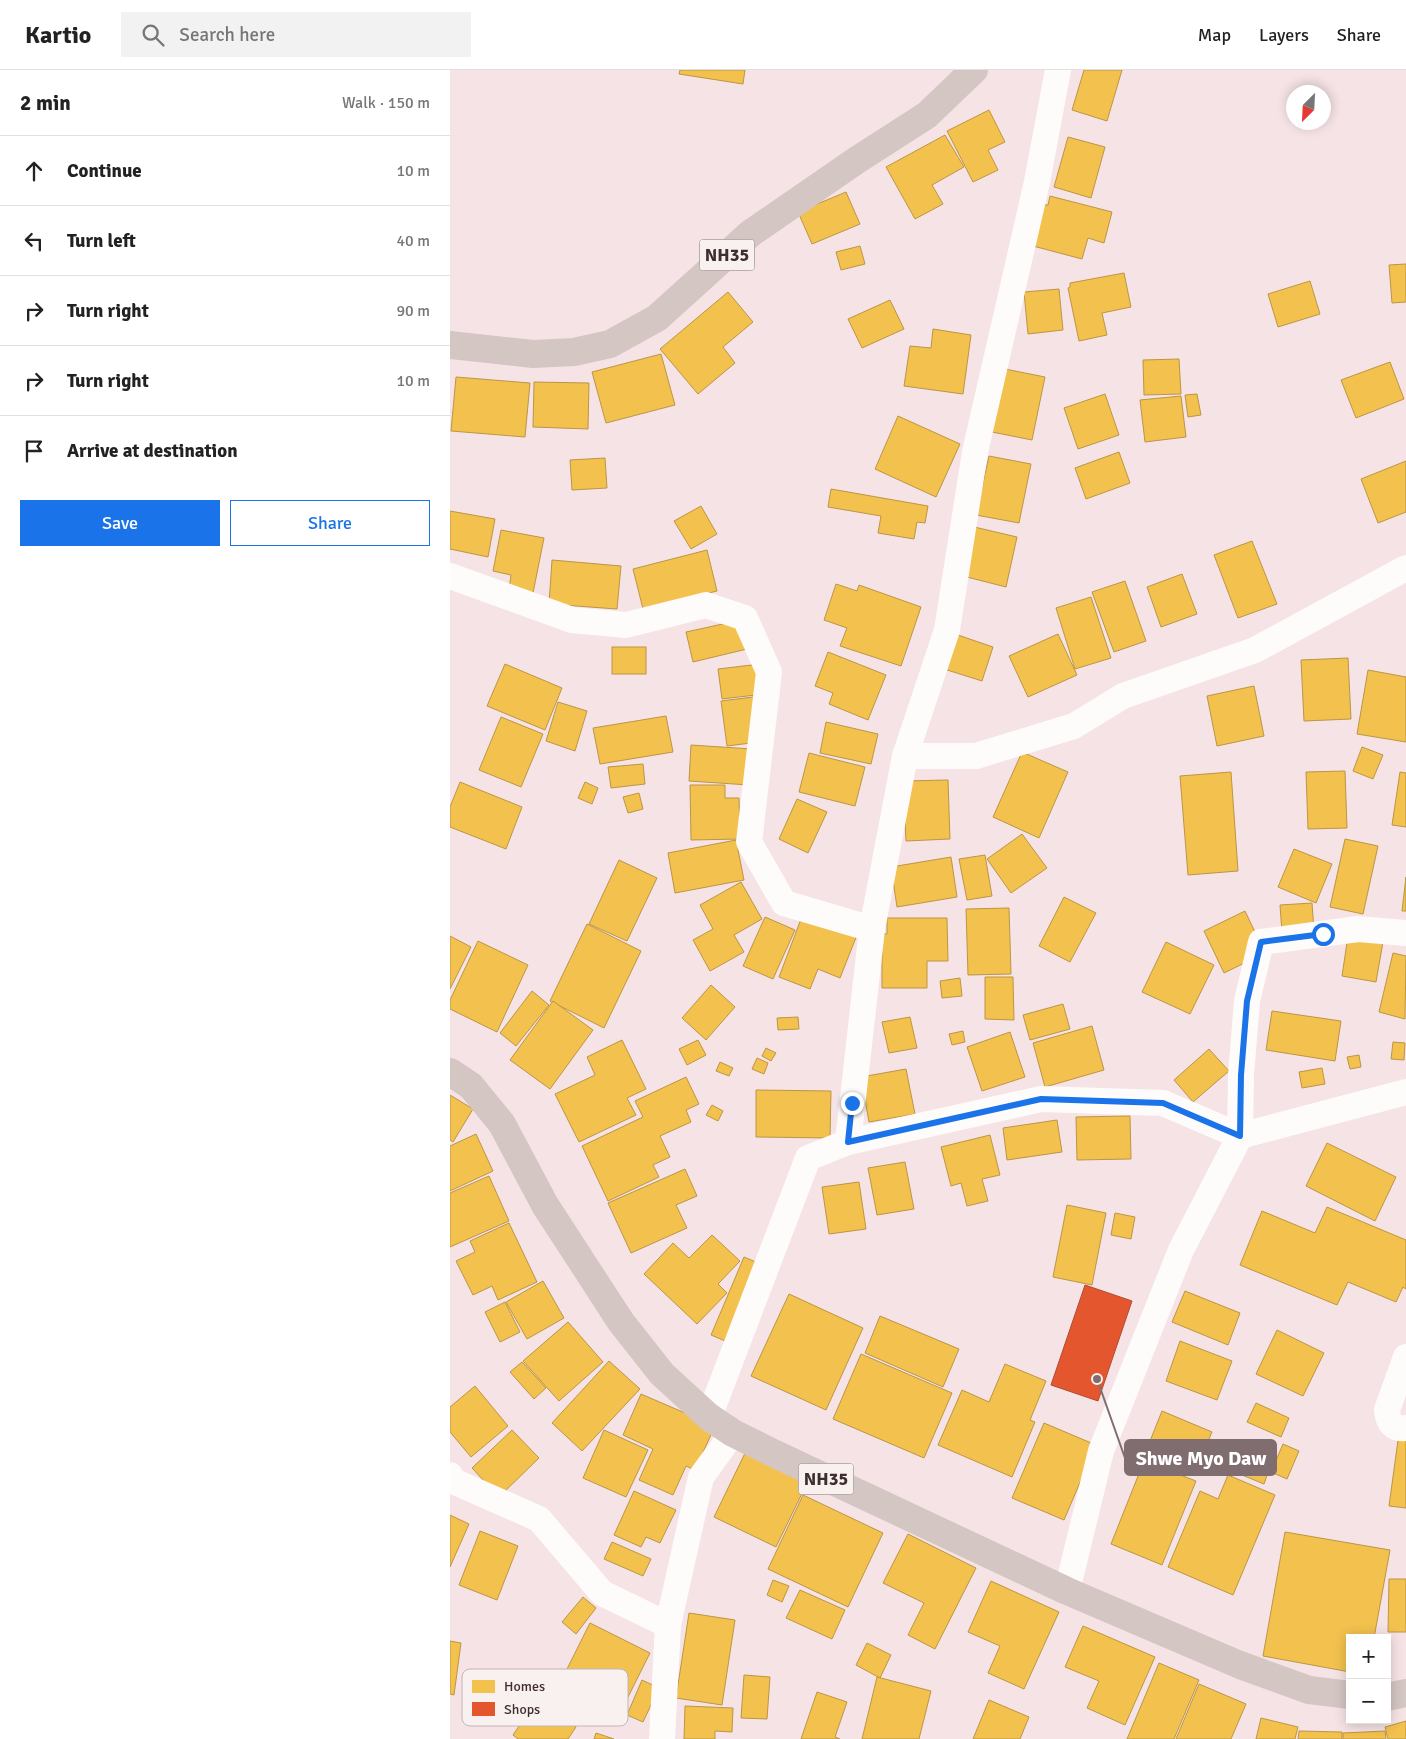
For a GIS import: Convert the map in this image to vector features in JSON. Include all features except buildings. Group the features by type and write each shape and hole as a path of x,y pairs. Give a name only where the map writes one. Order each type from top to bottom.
{"highway":[{"name":"NH35","path":"450,346 534,354 574,352 610,344 657,318 752,233 857,160 927,115 974,70"},
{"name":"NH35","path":"450,1072 471,1086 502,1124 545,1205 621,1322 662,1374 709,1417 733,1433 1067,1591 1240,1665 1309,1690 1346,1695"},
{"path":"1391,1696 1406,1694"}],"street":[{"path":"848,1142 872,929 905,756 947,630 975,452 1037,182 1058,70"},
{"path":"905,756 976,756 1074,726 1123,696 1256,650 1406,568"},
{"path":"450,576 572,620 626,625 706,605 745,618 769,672 749,842 784,903 872,929"},
{"path":"1067,1591 1101,1451 1181,1250 1240,1136 1241,1075 1247,1001 1261,942 1358,929 1406,933"},
{"path":"709,1417 808,1158 848,1142 1041,1099 1163,1103 1240,1136 1406,1092"},
{"path":"1406,1358 1388,1410 1388,1418 1391,1424 1396,1428 1406,1428"},
{"path":"662,1739 668,1624 700,1477 733,1433"},
{"path":"450,1475 453,1481 539,1519 602,1592 668,1624"}],"place":[{"name":"Shwe Myo Daw","path":"1097,1379"}],"route":[{"path":"852,1103 848,1142 1041,1099 1163,1103 1240,1136 1241,1075 1247,1001 1261,942 1323,934"}]}
